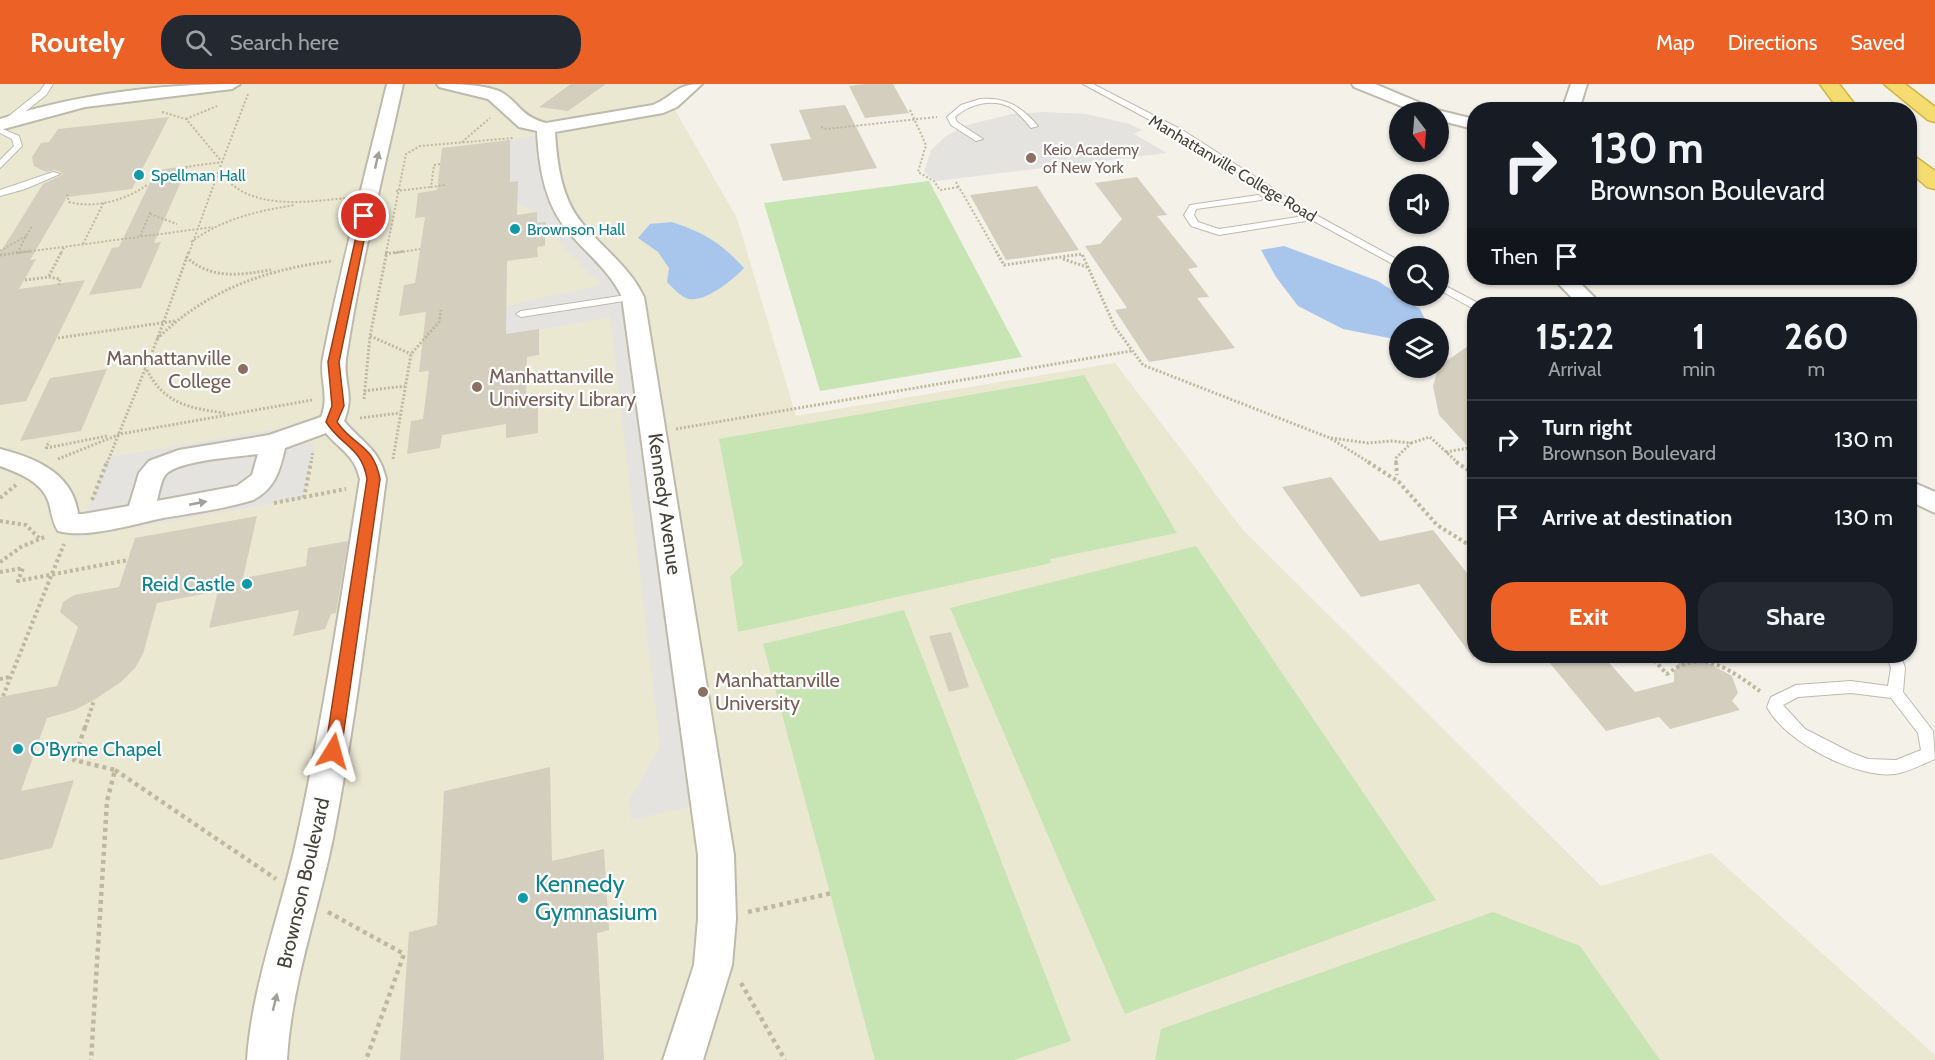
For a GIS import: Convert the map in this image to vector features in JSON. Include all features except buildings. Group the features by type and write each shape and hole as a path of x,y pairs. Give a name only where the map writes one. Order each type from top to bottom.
{"highway":[{"path":"1829,84 1844,102"},
{"path":"1893,84 1917,102"},
{"path":"1917,102 1935,116"},
{"path":"1917,168 1935,182"}],"street":[{"path":"2,126 53,109 232,84"},
{"path":"140,514 152,473 158,467 179,458 273,443 335,409 334,362 355,257 395,84"},
{"path":"445,84 494,95 525,123 546,131 657,109 671,103 694,84"},
{"path":"1360,84 1405,102"},
{"path":"1572,102 1578,84"},
{"path":"1449,118 1467,122"},
{"name":"Kennedy Avenue","path":"546,131 546,147 554,186 565,214 576,229 617,268 627,282 633,297 714,837 717,919 713,965 683,1060"},
{"path":"1570,285 1583,297"},
{"name":"Brownson Boulevard","path":"267,1060 269,1026 306,877 333,751 373,479 371,465 365,454 336,429 335,409"},
{"path":"0,457 41,458 63,503 64,520 68,524 83,524 244,494 254,490 266,477 273,443"},
{"path":"1917,494 1935,504"}],"lane":[{"path":"0,165 18,146 16,138 2,126 42,93 49,84"},
{"name":"Manhattanville College Road","path":"1087,84 1181,133 1313,217 1389,259"},
{"path":"993,101 1002,91"},
{"path":"979,139 954,123 953,115 961,107 982,101 1006,102 1015,107 1034,126"},
{"path":"0,193 22,188 56,174"},
{"path":"1258,198 1193,207 1189,215 1194,224 1219,232 1313,217"},
{"path":"1449,291 1467,301"},
{"path":"521,314 633,297"},
{"path":"1895,693 1898,668 1896,663"},
{"path":"1851,687 1895,693 1925,731 1930,754 1896,767 1868,766 1846,758 1800,734 1775,707 1776,701 1796,692 1851,687"}],"path":[{"path":"3,696 66,541 76,538 108,457 120,434 144,365 156,340 249,91"},
{"path":"156,93 157,110 186,119 222,162"},
{"path":"242,99 247,98"},
{"path":"186,119 220,104"},
{"path":"461,142 483,123 507,108"},
{"path":"910,110 926,145 918,172 934,181 940,189 959,187"},
{"path":"821,127 826,129 953,115"},
{"path":"363,400 370,336 406,154 413,149 435,144 546,131"},
{"path":"185,167 222,162"},
{"path":"431,187 434,165 440,164"},
{"path":"219,170 224,179 234,188 270,199 305,203"},
{"path":"956,182 1004,266 1082,254 1131,351 1143,365 1220,393 1330,438 1399,482 1437,525 1467,544"},
{"path":"67,194 69,202 74,204 104,202 132,196 148,184"},
{"path":"191,242 213,227 247,213 445,185"},
{"path":"83,244 104,202"},
{"path":"140,236 151,212 177,224"},
{"path":"176,231 179,225 177,224"},
{"path":"167,232 170,226 177,224"},
{"path":"17,253 32,226"},
{"path":"0,253 17,253 213,227"},
{"path":"0,253 26,236"},
{"path":"49,277 65,246"},
{"path":"186,257 198,269 226,275 420,249"},
{"path":"1059,258 1088,267"},
{"path":"156,340 176,321 217,295 284,268"},
{"path":"25,280 49,277 60,279 59,285"},
{"path":"58,338 176,321"},
{"path":"370,336 411,354"},
{"path":"654,433 1131,351"},
{"path":"144,365 150,382 173,402 208,411 232,414"},
{"path":"41,458 120,434 232,414 335,409 365,391 405,386"},
{"path":"362,410 360,419 400,413"},
{"path":"41,458 120,434"},
{"path":"1330,438 1368,443 1391,441 1411,443 1430,437 1467,469"},
{"path":"1397,475 1396,458 1411,443"},
{"path":"1445,452 1467,448"},
{"path":"0,521 26,525 39,538 0,562"},
{"path":"0,572 23,568 18,581 128,561"},
{"path":"1657,663 1667,674 1678,663"},
{"path":"1713,663 1776,701"},
{"path":"0,679 11,677"},
{"path":"91,1060 107,801 115,770 74,760 94,700"},
{"path":"717,919 832,893"},
{"path":"713,965 731,965 786,1060"}],"shaded area":[{"name":"Manhattanville University","path":"0,84 694,84 671,103 737,218 796,416 1115,363 1243,530 1601,886 1711,853 1935,1055 1935,1060 0,1060"},
{"path":"1045,112 1086,114 1130,124 1142,130 1134,134 1167,153 936,181 924,172 931,150 946,136 967,125 1012,114"},
{"path":"546,134 559,200 617,268 709,803 631,820 629,801 660,746 610,317 492,338 493,311 521,302 601,285 545,228 537,223 537,212 517,204 517,181 460,188 510,171 510,140"},
{"path":"293,426 292,445 314,443 304,498 76,538 108,457"}],"green space":[{"path":"929,181 1022,357 820,391 764,203"},
{"path":"1084,375 1177,533 1050,559 1051,563 738,632 730,577 743,564 719,439"},
{"path":"1196,546 1436,900 1125,1014 950,608"},
{"path":"904,610 1071,1041 1014,1060 875,1060 763,644"},
{"path":"1493,912 1580,946 1660,1060 1155,1060 1161,1029"}],"water":[{"path":"672,222 711,239 744,268 726,284 701,298 683,297 667,282 669,268 658,252 638,238 650,224"},
{"path":"1284,246 1378,281 1389,288 1389,306 1416,306 1420,309 1424,318 1389,318 1389,338 1343,329 1298,306 1276,277 1261,250"}],"place":[{"name":"Keio Academy of New York","path":"1031,158"},
{"name":"Spellman Hall","path":"139,175"},
{"name":"Brownson Hall","path":"515,229"},
{"name":"Manhattanville College","path":"243,369"},
{"name":"Manhattanville University Library","path":"477,387"},
{"name":"Reid Castle","path":"247,584"},
{"name":"Manhattanville University","path":"703,692"},
{"name":"O'Byrne Chapel","path":"18,749"},
{"name":"Kennedy Gymnasium","path":"523,898"}],"route":[{"path":"333,751 373,479 371,465 365,454 336,429 332,422 338,406 334,362 364,216"}]}
